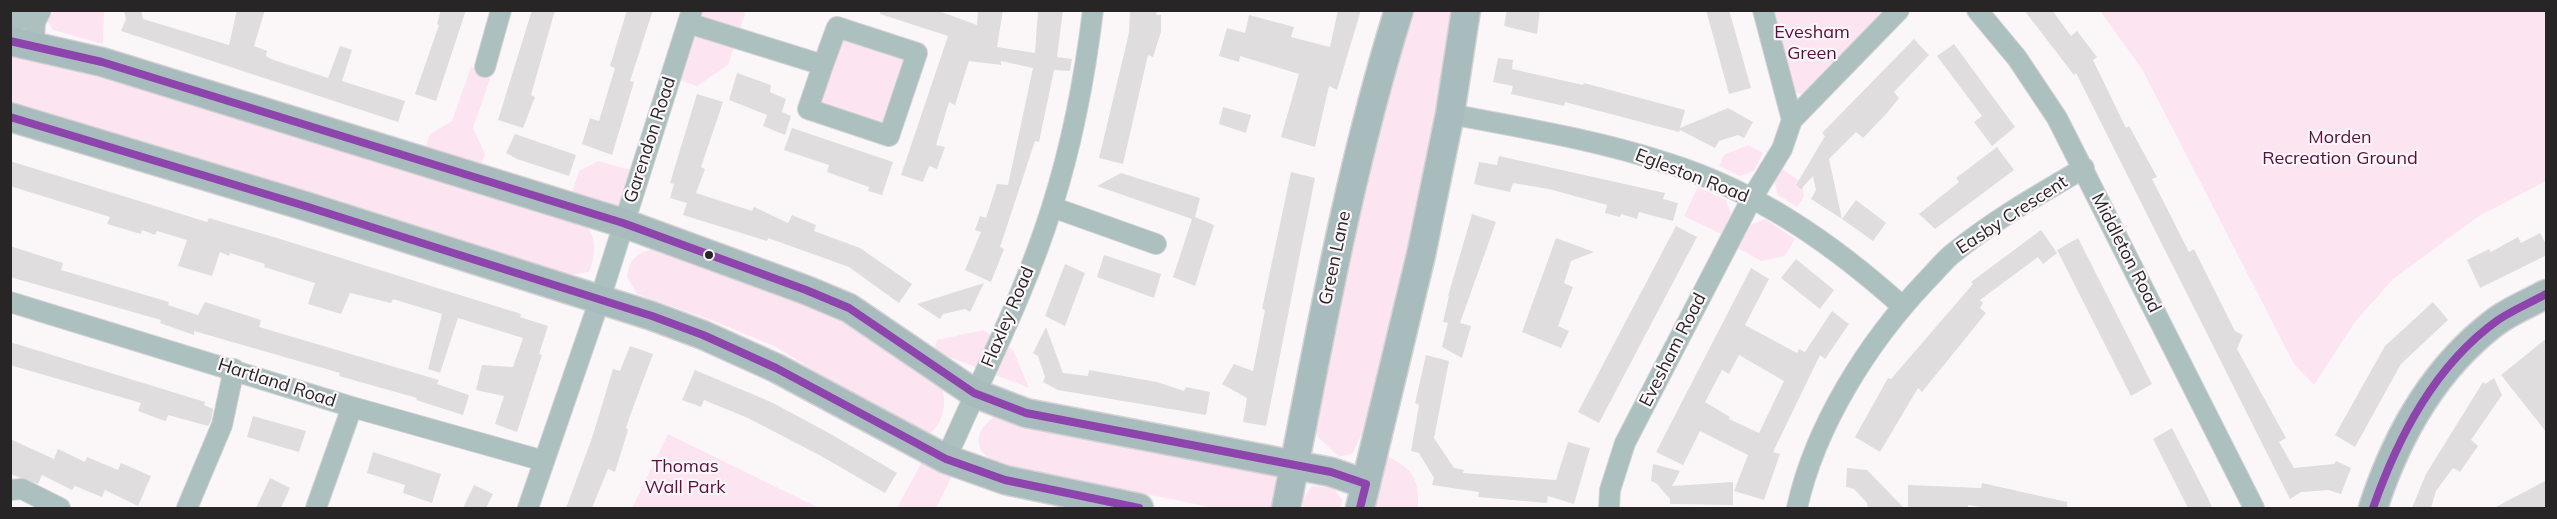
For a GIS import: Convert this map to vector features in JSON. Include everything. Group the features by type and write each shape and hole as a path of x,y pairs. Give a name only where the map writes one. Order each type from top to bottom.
{"street":[{"path":"10,28 30,10"},
{"path":"40,10 35,22 34,39 40,46"},
{"path":"485,67 501,10"},
{"name":"Flaxley Road","path":"946,459 1024,282 1052,207 1069,142 1087,55 1093,10"},
{"name":"Green Lane","path":"1286,508 1339,236 1380,70 1400,10"},
{"path":"10,40 102,62 623,223 806,290 849,308 974,393 1026,413 1331,472 1363,496 1421,255 1450,114 1467,10"},
{"path":"1763,10 1792,120"},
{"path":"1752,198 1782,149 1792,120 1899,10"},
{"name":"Middleton Road","path":"1977,10 2017,58 2042,94 2084,168 2254,508"},
{"path":"690,17 823,65"},
{"name":"Garendon Road","path":"528,508 600,299 690,17"},
{"path":"837,27 917,53 889,136 808,110 823,65 837,27"},
{"name":"Egleston Road","path":"1450,114 1626,151 1696,173 1752,198 1841,254 1902,306"},
{"path":"10,117 600,299 703,335 766,363 946,459 1005,480 1139,508"},
{"name":"Easby Crescent","path":"1797,508 1822,436 1859,366 1902,306 1950,256 2020,205 2084,168"},
{"name":"Evesham Road","path":"1609,508 1610,490 1625,444 1752,198"},
{"path":"1052,207 1156,244"},
{"path":"2373,508 2386,467 2421,401 2450,366 2495,322 2547,294"},
{"name":"Hartland Road","path":"10,302 352,407 544,461"},
{"path":"187,508 222,425 234,369"},
{"path":"316,508 352,407"},
{"path":"10,490 22,489 60,508"}],"green space":[{"path":"55,10 104,11 103,44 53,30 47,20"},
{"path":"695,11 743,11 745,14 728,65 697,86 674,78"},
{"path":"1409,11 1459,11 1408,285 1366,425 1353,453 1339,457 1317,436 1314,402"},
{"name":"Evesham Green","path":"1769,11 1885,11 1804,94 1794,93"},
{"name":"Morden Recreation Ground","path":"2100,11 2546,11 2546,181 2479,216 2393,279 2355,322 2314,385 2294,364 2142,69"},
{"path":"840,31 911,57 885,132 814,106"},
{"path":"10,51 90,71 538,213 576,219 586,225 593,237 594,251 589,272 569,275 11,101"},
{"path":"471,67 492,73 473,128 485,154 476,179 421,162 430,134 452,121"},
{"path":"1748,145 1763,153 1754,171 1740,176 1719,166 1724,155"},
{"path":"598,161 635,171 620,224 567,208 579,171"},
{"path":"1781,168 1802,183 1804,197 1797,207 1778,195 1774,180"},
{"path":"1698,187 1726,200 1731,214 1721,234 1684,216"},
{"path":"1765,219 1795,239 1785,256 1761,261 1738,248 1751,225"},
{"path":"657,248 843,314 942,386 944,399 940,421 932,432 925,433 836,384 776,347 714,321 637,294 627,277 630,265 636,256"},
{"path":"983,330 1013,350 1029,388 934,351 937,340"},
{"path":"995,416 1276,475 1278,489 1270,508 1215,508 1016,468 992,460 983,453 980,447 979,436 985,425"},
{"name":"Thomas Wall Park","path":"668,434 819,508 632,508"},
{"path":"1377,452 1397,461 1410,472 1417,486 1418,508 1365,508"},
{"path":"925,456 956,468 936,508 897,508"},
{"path":"1312,486 1333,488 1342,499 1341,508 1303,508 1303,499"}],"building":[{"path":"124,10 141,10 143,19 229,45 237,10 265,10 254,46 267,51 266,56 271,59 328,78 340,46 352,50 342,81 405,101 398,122 121,31 126,19"},
{"path":"441,10 466,10 436,101 415,94 439,25 437,24"},
{"path":"532,10 555,10 531,95 535,97 523,128 498,120"},
{"path":"627,10 653,10 630,81 634,82 612,155 582,144 590,118 599,121 615,68 610,66"},
{"path":"880,10 936,10 977,25 978,10 1003,10 997,47 1035,53 1038,10 1063,10 1057,57 1072,59 1070,71 1054,70 1039,142 1035,141 1000,247 1004,249 991,282 965,270 981,232 975,230 980,216 986,218 997,184 1008,185 1033,68 1001,61 1001,65 969,61 955,105 949,102 936,145 945,147 937,169 929,166 923,182 901,175 948,36 880,14"},
{"path":"1130,10 1157,10 1156,15 1161,15 1161,32 1153,57 1148,55 1123,164 1099,158 1129,33"},
{"path":"1338,10 1361,10 1337,90 1329,86 1315,147 1281,137 1299,74 1240,56 1239,62 1219,56 1227,28 1245,33 1249,15 1294,27 1291,37 1330,47"},
{"path":"1507,10 1540,10 1537,34 1504,26"},
{"path":"1706,10 1729,10 1751,88 1729,94"},
{"path":"2024,10 2052,10 2071,36 2077,31 2097,57 2093,60 2126,128 2129,126 2157,177 2152,179 2189,252 2194,249 2235,331 2243,335 2237,349 2286,438 2279,442 2294,468 2334,464 2336,461 2351,468 2341,494 2328,490 2301,492 2290,499 2076,73 2074,75"},
{"path":"1914,39 1929,55 1894,92 1899,98 1863,138 1856,132 1829,159 1842,219 1811,199 1816,190 1813,176 1801,189 1796,185 1825,136 1822,133"},
{"path":"1954,44 2015,127 1992,146 1974,122 1982,116 1937,56"},
{"path":"1498,58 1513,60 1512,69 1583,85 1584,83 1685,110 1680,128 1728,108 1753,122 1744,138 1738,135 1719,141 1715,148 1680,130 1679,132 1565,102 1564,106 1511,94 1513,86 1493,82"},
{"path":"737,73 771,85 770,92 786,99 782,112 791,116 785,135 763,126 767,115 729,100"},
{"path":"697,94 723,102 701,167 705,169 696,193 752,211 754,207 788,223 792,215 816,225 814,231 860,248 912,284 899,303 849,267 768,238 767,241 683,215 687,203 670,198 674,184 670,183"},
{"path":"1223,107 1251,115 1246,133 1219,124"},
{"path":"792,128 893,162 882,195 868,191 869,187 827,172 829,165 784,150"},
{"path":"515,134 576,155 569,176 517,159 506,153"},
{"path":"1997,147 2014,170 1935,229 1919,214 1959,182 1956,178"},
{"path":"1499,156 1665,193 1663,199 1678,203 1673,221 1639,212 1637,219 1621,214 1620,217 1605,213 1607,205 1549,189 1513,183 1510,192 1474,184 1479,162 1497,165"},
{"path":"10,161 207,222 209,218 277,238 521,314 520,317 548,326 539,354 542,355 517,432 495,424 504,396 476,390 482,365 513,367 523,338 458,318 440,373 428,369 442,314 393,299 391,303 350,293 341,314 308,304 315,283 264,267 265,264 230,253 229,256 220,252 212,276 178,266 187,240 157,231 155,235 142,230 141,234 107,224 110,217 10,186"},
{"path":"1291,172 1315,178 1266,426 1243,422 1247,398 1222,384 1234,364 1253,371 1265,310 1262,309"},
{"path":"1121,173 1200,198 1195,217 1214,225 1195,286 1173,277 1192,219 1097,186"},
{"path":"1856,200 1886,223 1873,241 1842,219"},
{"path":"1472,214 1496,222 1460,323 1471,326 1462,358 1442,347 1448,323 1443,322 1448,296"},
{"path":"1676,226 1697,237 1599,423 1578,412"},
{"path":"2041,230 2057,253 2043,264 2038,257 1980,300 1983,303 1980,308 1986,313 1922,392 1918,388 1880,452 1855,437 1888,378 1891,379 1973,284 1971,282"},
{"path":"2540,233 2547,246 2547,255 2480,288 2467,260 2489,249 2491,252 2518,237 2521,243"},
{"path":"1556,238 1594,252 1571,261 1564,283 1573,287 1558,326 1569,331 1561,348 1522,332"},
{"path":"2078,238 2152,384 2131,396 2057,250"},
{"path":"10,246 63,263 61,270 169,302 168,305 198,315 205,302 261,320 259,327 439,380 437,384 469,395 463,415 416,400 417,398 339,376 340,373 194,331 194,335 160,323 161,320 10,277"},
{"path":"1104,255 1161,274 1154,298 1097,277"},
{"path":"1796,259 1834,290 1820,309 1781,278"},
{"path":"1065,264 1085,273 1065,326 1045,316"},
{"path":"1751,268 1769,279 1745,325 1797,353 1799,349 1805,352 1832,311 1849,324 1825,359 1820,355 1773,452 1780,454 1764,500 1734,491 1748,455 1700,431 1683,465 1656,452","holes":["1739,355 1784,381 1759,433 1729,419 1730,417 1705,402 1722,370 1729,374"]},
{"path":"984,283 970,312 965,309 943,314 940,319 917,304"},
{"path":"2433,302 2448,320 2401,364 2355,447 2335,435 2385,346"},
{"path":"1046,327 1063,373 1088,376 1089,370 1157,382 1184,391 1186,387 1210,392 1206,415 1058,390 1043,382 1045,377 1038,356 1033,353"},
{"path":"2547,338 2547,433 2501,375"},
{"path":"10,342 205,402 204,405 213,409 211,421 208,426 168,415 166,421 162,420 138,411 141,403 10,365"},
{"path":"630,346 653,354 626,428 628,430 615,472 608,469 592,508 566,508 592,438 613,369 620,371"},
{"path":"1426,355 1449,361 1434,438 1454,468 1464,470 1463,473 1556,480 1568,442 1590,448 1574,504 1548,496 1547,503 1478,497 1479,492 1432,485 1434,478 1419,453 1411,451 1419,405 1415,403"},
{"path":"695,370 771,402 897,473 885,493 748,418 704,400 701,407 682,400"},
{"path":"2494,378 2502,395 2471,440 2478,446 2460,472 2453,468 2436,491 2431,508 2412,508 2426,474 2483,382 2485,384"},
{"path":"253,416 306,431 299,452 247,437"},
{"path":"2172,428 2212,508 2188,508 2153,439"},
{"path":"10,439 54,459 58,449 85,462 87,457 118,470 121,463 151,476 138,506 105,490 102,497 75,486 72,490 42,475 38,484 10,474"},
{"path":"373,452 441,474 432,503 403,493 405,485 367,473"},
{"path":"1653,464 1680,471 1672,486 1733,482 1733,505 1670,504 1670,499 1656,483 1651,481"},
{"path":"1847,468 1867,470 1904,508 1868,508 1867,503 1854,489 1846,487"},
{"path":"270,478 290,488 281,508 256,508"},
{"path":"2547,480 2547,508 2494,508"},
{"path":"1982,483 2067,502 2067,508 1987,508 1968,505 1968,508 1908,508 1908,485 1981,488"},
{"path":"474,485 493,494 486,508 463,508"}],"transit line":[{"path":"10,41 102,62 623,223 849,308 974,393 1026,413 1331,472 1366,484 1360,508"},
{"path":"10,117 305,206 652,316 703,335 776,368 946,459 1005,480 1139,508"},
{"path":"2373,508 2407,429 2421,404 2455,358 2498,320 2546,294"}]}
